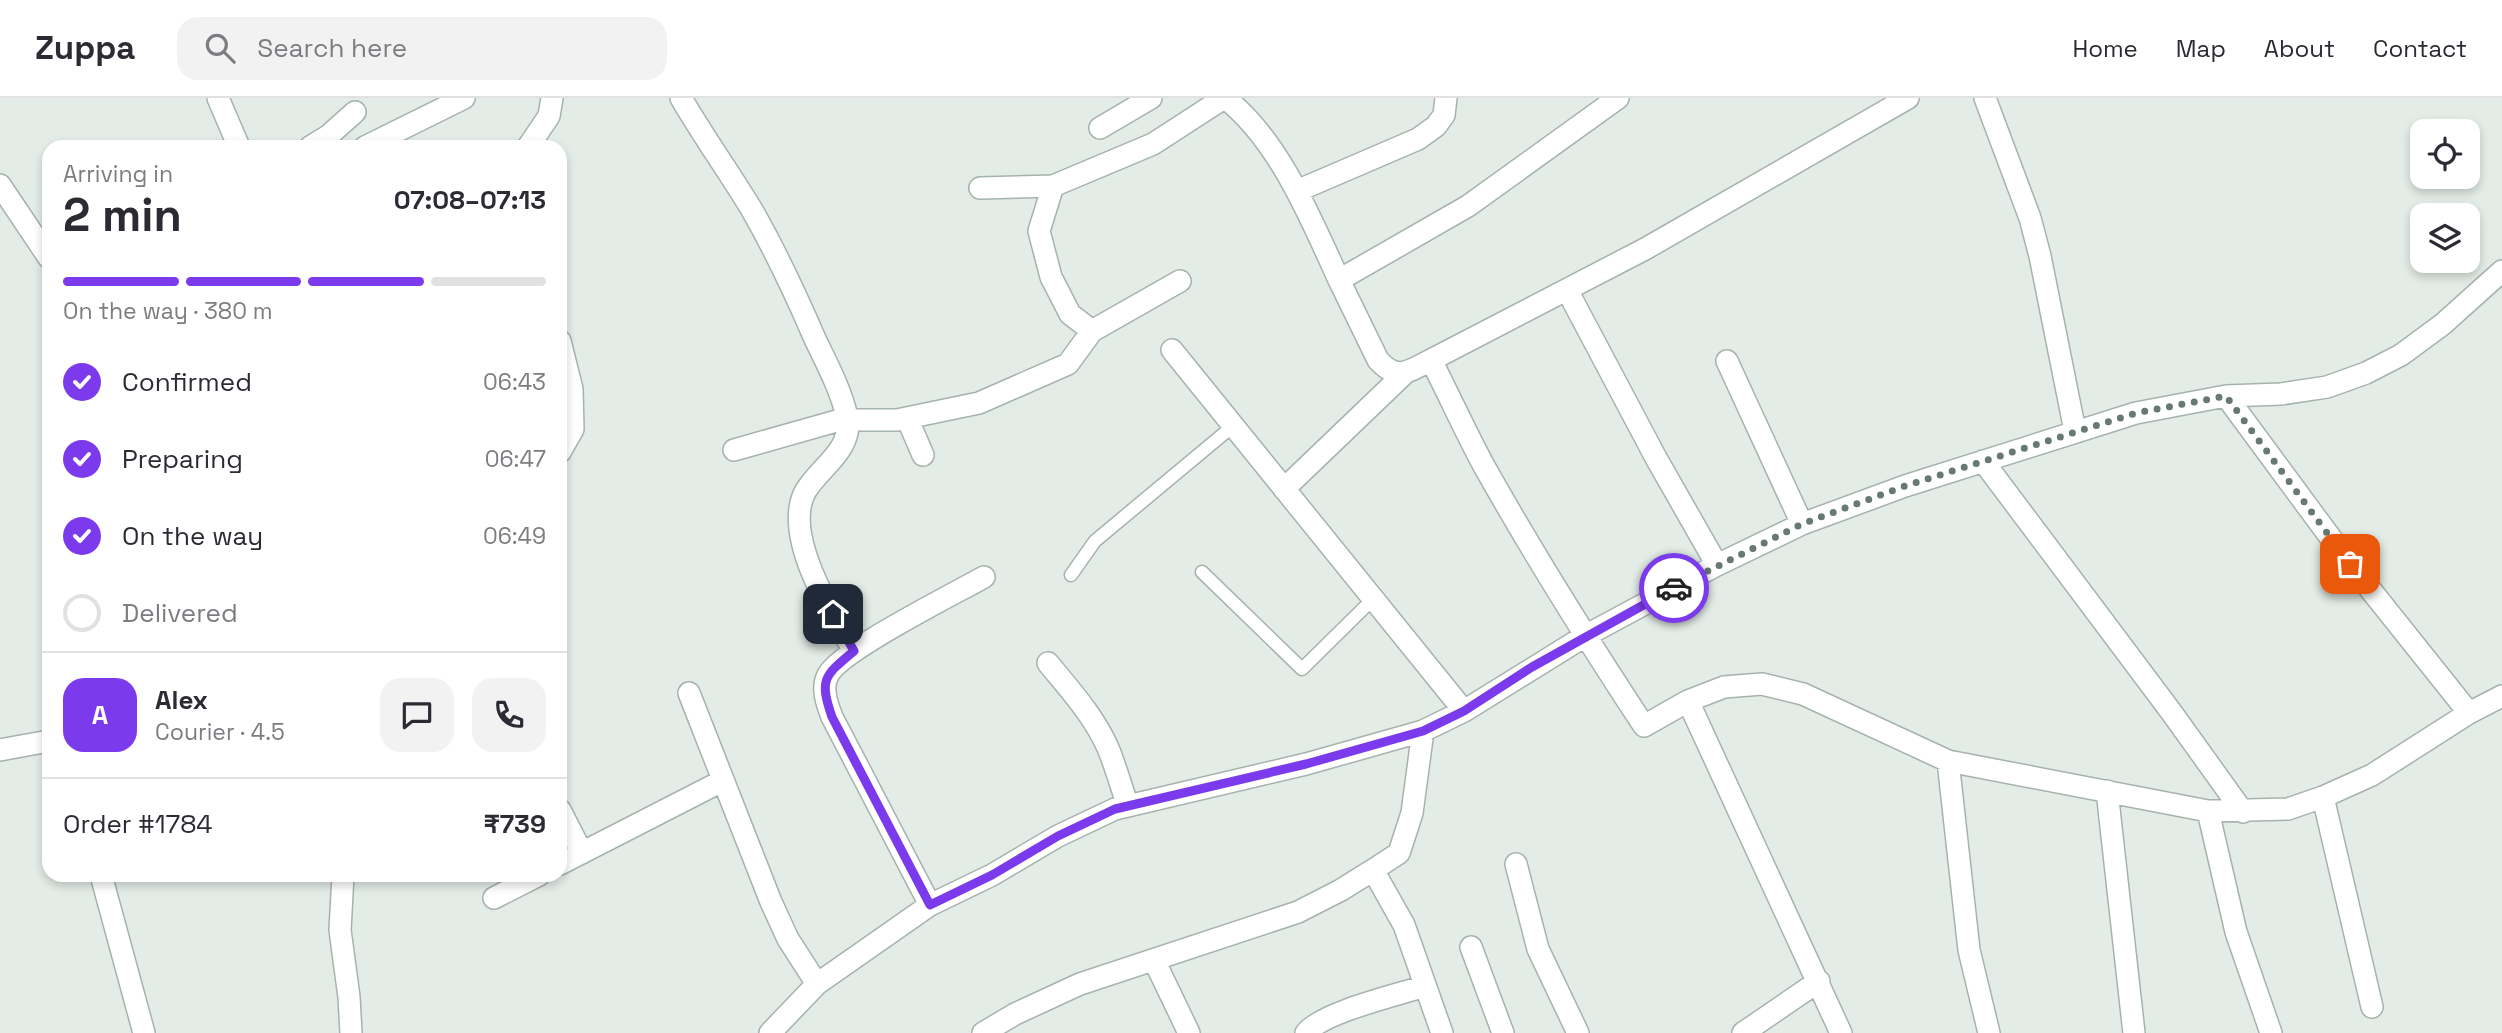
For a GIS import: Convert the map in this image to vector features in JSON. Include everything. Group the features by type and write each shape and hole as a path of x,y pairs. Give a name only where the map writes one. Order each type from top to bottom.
{"street":[{"path":"218,98 236,140"},
{"path":"380,140 464,98"},
{"path":"533,140 549,116 552,98"},
{"path":"681,98 777,255 836,386 847,420 843,442 833,459 805,492 800,524 814,578 854,651"},
{"path":"1100,128 1151,98"},
{"path":"980,188 1053,186 1153,144 1225,98 1237,107 1268,144 1297,191 1378,360 1387,370 1405,373"},
{"path":"1297,191 1418,139 1436,126 1444,115 1446,98"},
{"path":"1339,280 1468,206 1618,98"},
{"path":"1284,489 1405,373 1656,243 1908,98"},
{"path":"1985,98 2030,218 2075,431"},
{"path":"326,140 355,112"},
{"path":"0,185 42,248"},
{"path":"1053,186 1039,231 1051,277 1070,314 1092,331"},
{"path":"770,1033 817,984 930,905 992,875 1058,836 1115,809 1306,764 1423,731 1464,711 1585,636 1717,565 1802,524 1983,461 2136,413 2226,396 2281,394 2327,387 2366,373 2401,355 2443,324 2502,271"},
{"path":"733,450 847,420 907,418 979,403 1068,364 1092,331 1180,281"},
{"path":"1567,290 1656,458 1717,565"},
{"path":"1172,349 1464,711"},
{"path":"1431,360 1483,463 1585,636 1644,726 1688,701 1724,687 1762,684 1803,694 1948,761 2208,811 2243,812 2288,809 2323,797 2372,775 2469,713 2502,696"},
{"path":"1727,361 1802,524"},
{"path":"567,369 572,389 573,429 567,440"},
{"path":"2226,396 2350,564 2469,713"},
{"path":"907,418 923,455"},
{"path":"1983,461 2243,812"},
{"path":"930,905 832,717 824,684 829,673 854,651 984,577"},
{"path":"1048,663 1087,710 1099,730 1128,806"},
{"path":"689,693 750,852 788,939 817,984"},
{"path":"1688,701 1841,1033"},
{"path":"983,1033 1015,1014 1080,984 1298,912 1341,890 1399,853 1412,813 1423,731"},
{"path":"0,750 42,742"},
{"path":"1948,761 1969,950 1989,1033"},
{"path":"567,860 722,781"},
{"path":"2107,791 2134,1033"},
{"path":"2323,797 2372,1007"},
{"path":"2208,811 2236,932 2271,1033"},
{"path":"567,824 582,853"},
{"path":"1516,864 1538,949 1578,1033"},
{"path":"1373,870 1404,925 1442,1033"},
{"path":"103,882 144,1033"},
{"path":"342,882 340,930 351,1033"},
{"path":"494,898 525,882"},
{"path":"1471,947 1503,1033"},
{"path":"1154,960 1189,1033"},
{"path":"1743,1033 1819,981"},
{"path":"1306,1033 1329,1018 1425,986"}],"lane":[{"path":"1071,575 1095,541 1233,426"},
{"path":"1202,572 1302,669 1373,599"}],"way so far":[{"path":"1674,588 1802,524 1905,486 2136,413 2226,396 2350,564"}],"route":[{"path":"833,614 854,651 829,673 824,684 826,700 832,717 930,905 992,875 1058,836 1115,809 1306,764 1423,731 1464,711 1532,667 1674,588"}]}
